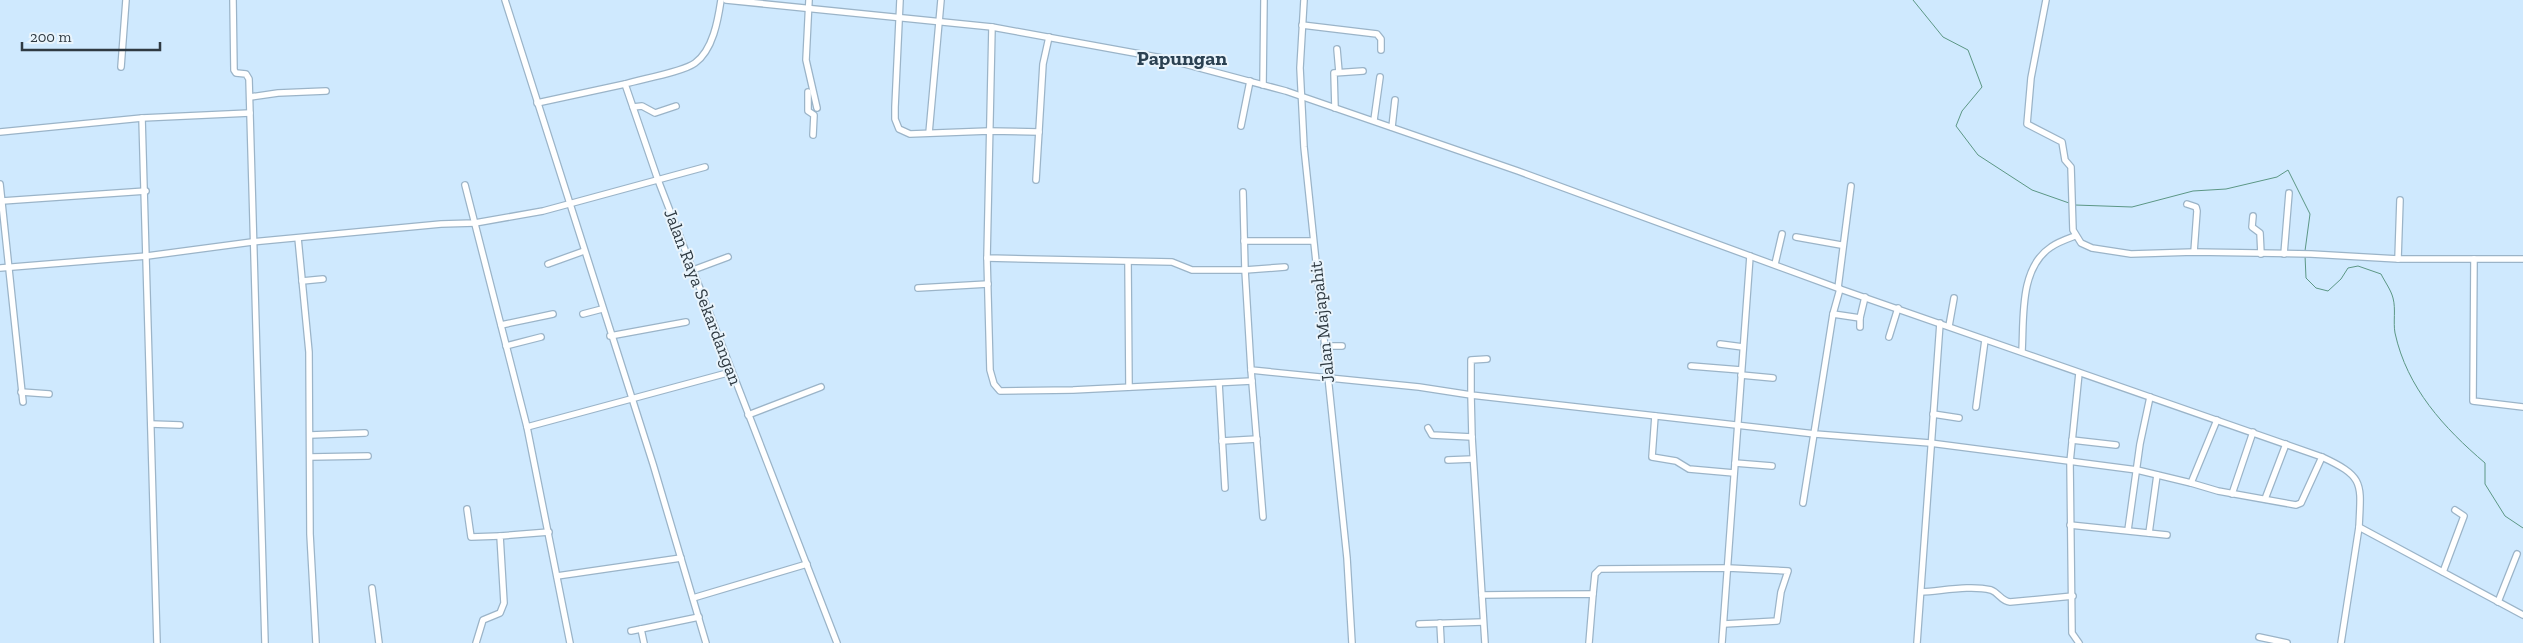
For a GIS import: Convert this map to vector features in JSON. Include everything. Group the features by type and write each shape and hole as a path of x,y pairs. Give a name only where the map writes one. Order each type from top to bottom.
{"street":[{"path":"121,67 126,0"},
{"path":"233,0 234,70 236,73 248,75 250,96 252,242 265,643"},
{"path":"505,0 610,336 632,398 706,643"},
{"path":"537,103 625,84 694,64 708,46 716,26 721,0"},
{"path":"726,0 992,27 1162,58 1250,81 1374,120 1839,288 2322,457 2346,468 2358,480 2360,491 2359,527 2341,643"},
{"path":"809,0 807,70 817,108"},
{"path":"900,0 896,79 896,124 900,130 910,134 989,131 1039,132"},
{"path":"929,133 941,0"},
{"path":"1263,85 1264,0"},
{"name":"Jalan Majapahit","path":"1304,0 1300,68 1304,147 1347,558 1352,643"},
{"path":"2046,0 2031,78 2026,122 2031,128 2062,142 2065,160 2071,167 2071,224 2075,236 2081,243 2092,248 2118,252 2311,254 2398,259 2523,259"},
{"path":"1302,26 1377,34 1380,39 1381,50"},
{"path":"992,27 987,258 990,370 993,382 999,390 1014,392 1252,381"},
{"path":"1036,180 1043,64 1049,37"},
{"path":"1337,49 1338,72"},
{"path":"1335,108 1333,74 1363,71"},
{"path":"1374,120 1380,77"},
{"path":"1241,126 1250,81"},
{"name":"Jalan Raya Sekardangan","path":"625,84 692,270 837,643"},
{"path":"250,96 326,91"},
{"path":"808,92 808,111 814,115 813,135"},
{"path":"1392,127 1395,100"},
{"path":"633,107 644,106 655,113 676,106"},
{"path":"0,132 142,118 250,112"},
{"path":"142,118 146,191 158,643"},
{"path":"0,268 147,256 252,242 476,223 569,204 705,167"},
{"path":"0,184 23,402"},
{"path":"465,185 526,427 570,643"},
{"path":"1803,503 1833,314 1839,288 1841,245 1851,186"},
{"path":"2,201 146,191"},
{"path":"1244,192 1245,270 1263,517"},
{"path":"2284,254 2289,193"},
{"path":"2398,259 2400,200"},
{"path":"2187,204 2196,207 2197,210 2194,252"},
{"path":"2253,216 2252,227 2260,233 2260,254"},
{"path":"1775,264 1782,234"},
{"path":"2022,352 2025,293 2033,270 2046,251 2075,236"},
{"path":"1796,237 1841,245"},
{"path":"298,238 309,352 309,490 316,643"},
{"path":"1244,241 1314,241"},
{"path":"548,264 584,251"},
{"path":"1722,643 1750,256"},
{"path":"692,270 728,257"},
{"path":"987,258 1172,262 1192,270 1245,270 1284,267"},
{"path":"2474,259 2472,400 2475,403 2523,407"},
{"path":"1128,262 1129,387"},
{"path":"302,281 323,279"},
{"path":"918,288 988,284"},
{"path":"1860,327 1865,297"},
{"path":"1949,326 1954,298"},
{"path":"1889,337 1898,308"},
{"path":"583,314 602,309"},
{"path":"501,325 553,314"},
{"path":"1833,314 1860,318"},
{"path":"610,336 686,322"},
{"path":"1916,643 1940,323"},
{"path":"506,346 541,337"},
{"path":"1976,407 1986,340"},
{"path":"1720,344 1743,347"},
{"path":"1324,346 1342,346"},
{"path":"1485,643 1473,459 1471,360 1487,359"},
{"path":"1692,366 1773,378"},
{"path":"1251,370 1327,377 1815,434 1930,444 2137,470 2191,483 2206,489 2290,505 2301,503 2322,457"},
{"path":"526,427 731,372"},
{"path":"2079,643 2072,632 2070,462 2080,373"},
{"path":"1219,382 1225,488"},
{"path":"748,415 821,387"},
{"path":"21,392 49,394"},
{"path":"2128,530 2150,397"},
{"path":"1933,414 1959,418"},
{"path":"1655,416 1652,457 1676,461 1689,469 1734,474"},
{"path":"2191,483 2217,420"},
{"path":"151,424 180,425"},
{"path":"1428,428 1432,435 1472,437"},
{"path":"2232,494 2253,432"},
{"path":"310,435 365,433"},
{"path":"1222,441 1257,439"},
{"path":"2072,440 2116,445"},
{"path":"2265,499 2286,444"},
{"path":"310,457 368,456"},
{"path":"1448,460 1473,459"},
{"path":"1735,464 1772,466"},
{"path":"2149,533 2156,474"},
{"path":"467,510 471,537 548,532"},
{"path":"2443,572 2464,516 2463,513 2455,510"},
{"path":"2070,525 2168,535"},
{"path":"2359,527 2523,615"},
{"path":"476,643 483,620 497,615 504,607 505,595 500,536"},
{"path":"2498,602 2517,554"},
{"path":"557,576 681,558"},
{"path":"693,598 807,564"},
{"path":"1589,643 1595,574 1598,569 1728,568 1786,570 1788,574 1781,592 1777,621 1724,624"},
{"path":"372,588 379,643"},
{"path":"1921,592 1982,589 1994,591 2002,600 2010,602 2073,596"},
{"path":"1482,595 1594,594"},
{"path":"631,631 699,617"},
{"path":"1419,624 1483,622"},
{"path":"1440,623 1441,642"},
{"path":"640,629 644,643"},
{"path":"2259,637 2267,641 2287,643"}],"waterway":[{"path":"1913,0 1943,37 1968,50 1982,87 1962,111 1956,126 1978,155 2032,190 2069,203"},
{"path":"2075,205 2132,207 2193,191 2226,189 2277,177 2288,170 2310,214 2305,251"},
{"path":"2305,255 2306,278 2316,288 2328,291 2341,279 2348,268 2358,266 2381,274 2393,298 2395,333 2408,372 2429,406 2455,436 2485,463 2485,484 2505,516 2523,528"}],"district":[{"name":"Papungan","path":"1182,58"}]}
